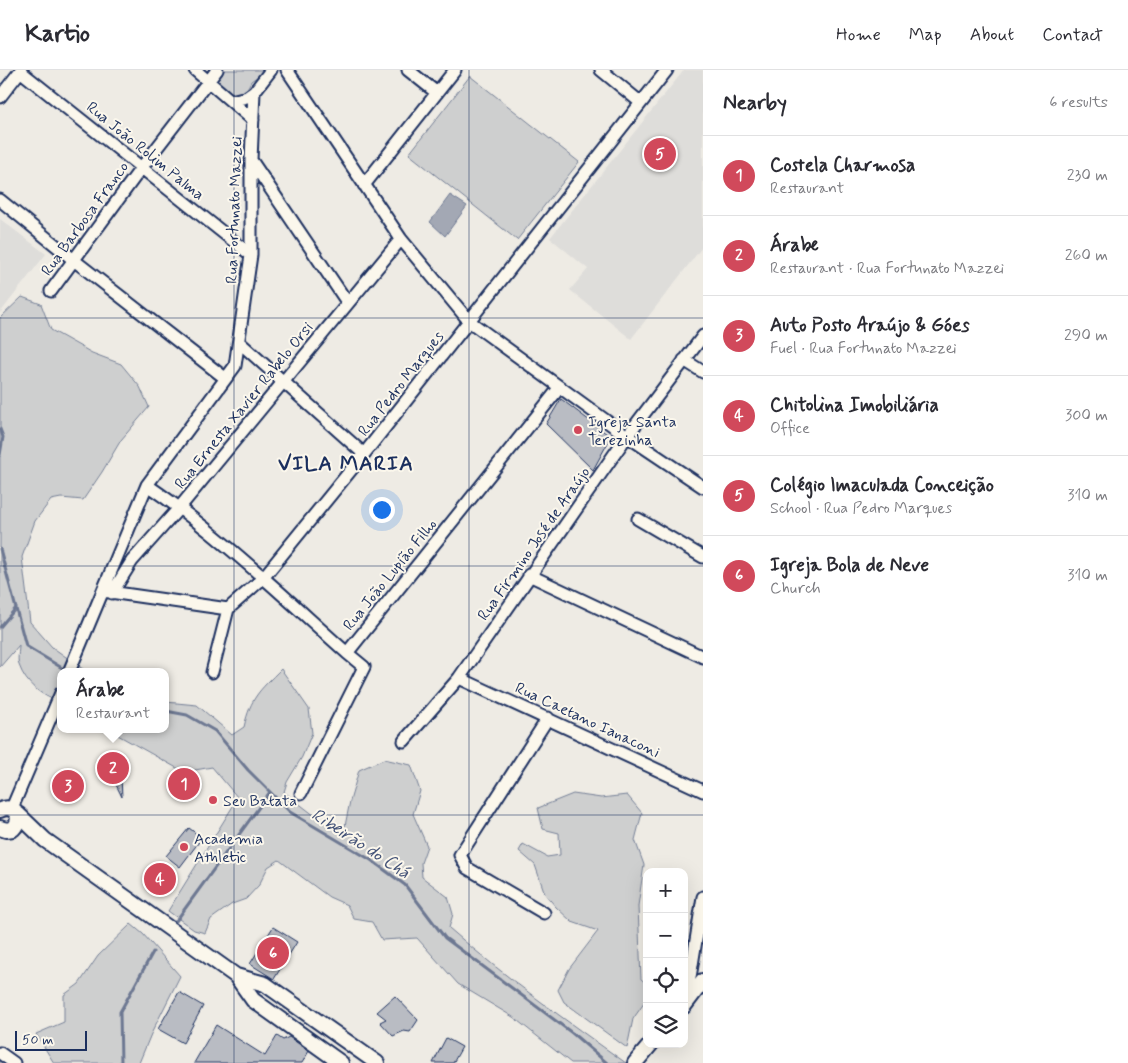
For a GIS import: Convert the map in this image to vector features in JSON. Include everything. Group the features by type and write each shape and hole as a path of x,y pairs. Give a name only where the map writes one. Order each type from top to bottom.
{"main road":[{"path":"6,809 18,823 6,832"},
{"path":"6,809 45,840 236,976 253,1000 341,1063"},
{"path":"6,832 45,840"},
{"path":"236,976 265,984 377,1063"},
{"path":"688,1004 703,981"},
{"path":"688,1006 703,993"},
{"path":"643,1061 650,1048"},
{"path":"643,1061 658,1048"}],"street":[{"path":"194,70 253,120"},
{"name":"Rua Barbosa Franco","path":"51,291 142,167 218,70"},
{"path":"231,101 247,97 254,92 271,70"},
{"path":"287,70 401,239 470,320 627,436 703,487"},
{"path":"408,70 437,93"},
{"path":"364,185 455,70"},
{"path":"602,70 640,102"},
{"name":"Rua Pedro Marques","path":"228,609 263,578 364,454 667,70"},
{"path":"0,97 21,71"},
{"name":"Rua João Rolim Palma","path":"21,71 251,255"},
{"name":"Rua Fortunato Mazzei","path":"71,668 107,592 147,485 235,366 251,255 251,160 254,92"},
{"path":"251,160 347,302"},
{"path":"0,200 74,261 225,378"},
{"name":"Rua Ernesta Xavier Rabelo Orsi","path":"107,592 180,507 347,302 401,239"},
{"name":"Rua Firmino José de Araújo","path":"404,741 459,678 627,436 703,336"},
{"path":"239,342 364,454"},
{"path":"684,360 703,372"},
{"name":"Rua João Lupião Filho","path":"301,793 364,667 347,653 560,386"},
{"path":"147,485 180,507 347,653"},
{"path":"638,519 703,557"},
{"path":"529,576 703,657"},
{"path":"107,592 228,609 212,672"},
{"name":"Rua Caetano Ianaconi","path":"459,678 703,790"},
{"path":"6,809 57,699"},
{"path":"544,913 467,868 460,855 548,718"},
{"path":"686,1003 703,897"},
{"path":"0,1053 14,1063"}],"shaded area":[{"path":"225,70 267,70 251,81 244,95 238,96 213,82"},
{"path":"684,70 703,70 703,246 631,339 570,290 588,269 550,238"},
{"path":"470,76 579,162 517,240 409,154"},
{"path":"450,195 467,206 445,236 430,222"},
{"path":"0,219 46,254 0,313"},
{"path":"22,297 41,304 51,330 92,353 121,364 140,387 149,407 121,440 83,500 61,498 51,500 35,521 22,557 30,622 52,647 81,668 57,668 57,701 41,693 30,684 18,663 19,645 0,667 0,318"},
{"path":"281,669 309,709 312,733 302,757 287,782 284,792 319,819 345,826 359,770 384,759 411,765 420,791 413,814 427,846 421,863 422,877 448,897 453,914 449,928 514,981 626,1063 571,1063 513,1017 458,984 417,938 382,940 372,922 354,919 347,905 329,897 279,860 268,867 259,885 246,899 232,904 211,919 205,933 194,930 168,911 238,798 212,767 184,772 114,733 169,733 169,702 197,705 232,735 244,727 253,701"},
{"path":"573,794 601,798 627,795 642,813 635,840 644,865 638,906 643,1005 633,1019 627,1048 564,1002 558,990 569,969 598,931 572,922 556,907 545,894 535,865 519,851 523,844 547,857 560,855 559,833 543,829 538,808"},
{"path":"131,924 143,934 180,976 151,1034 139,1063 54,1063 36,1034 64,1022 64,995 79,984 98,956"}],"building":[{"name":"Igreja Santa Terezinha","path":"561,399 611,437 593,470 546,424"},
{"path":"113,757 121,776 122,797 104,760"},
{"name":"Academia Athletic","path":"189,828 202,838 180,867 166,856"},
{"path":"273,927 297,942 274,979 250,964"},
{"path":"179,992 203,1006 183,1043 158,1029"},
{"path":"395,996 418,1020 410,1032 404,1031 393,1036 380,1022 386,1019 377,1012"},
{"path":"216,1025 265,1056 277,1036 283,1040 289,1037 309,1051 302,1063 194,1063"},
{"path":"446,1038 462,1047 453,1063 433,1063"}],"waterway":[{"name":"Ribeirão do Chá","path":"0,429 3,437 0,455"},
{"name":"Ribeirão do Chá","path":"0,549 26,646 62,668"},
{"path":"0,627 16,608"},
{"name":"Ribeirão do Chá","path":"169,712 187,715 215,731 248,770 290,812 371,860 405,885 445,938 572,1033 607,1063"},
{"path":"176,921 270,792"},
{"path":"121,1063 120,1012 153,952"}],"place":[{"name":"Colégio Imaculada Conceição","path":"660,154"},
{"name":"Igreja Santa Terezinha","path":"578,430"},
{"name":"Árabe","path":"113,768"},
{"name":"Costela Charmosa","path":"184,784"},
{"name":"Auto Posto Araújo & Góes","path":"68,786"},
{"name":"Seu Batata","path":"213,800"},
{"name":"Academia Athletic","path":"184,847"},
{"name":"Chitolina Imobiliária","path":"160,879"},
{"name":"Igreja Bola de Neve","path":"273,953"}],"district":[{"name":"VILA MARIA","path":"346,463"}]}
